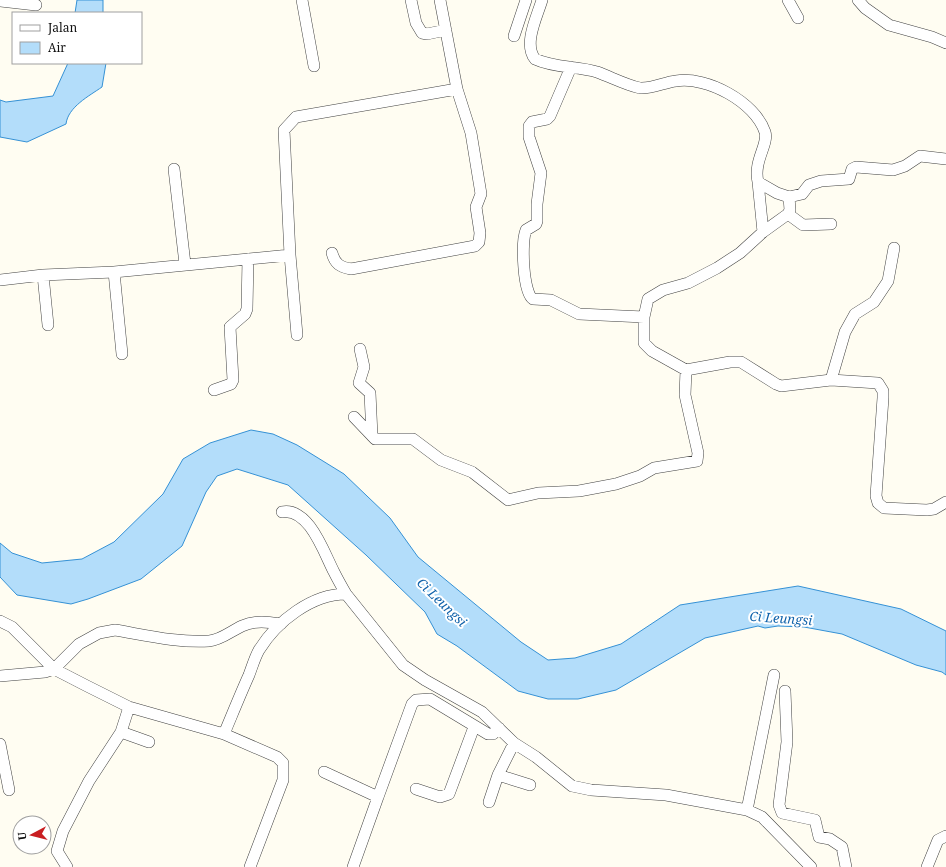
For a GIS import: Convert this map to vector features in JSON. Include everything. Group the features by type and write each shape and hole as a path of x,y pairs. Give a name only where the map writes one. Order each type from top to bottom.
{"street":[{"path":"302,0 314,66"},
{"path":"411,0 416,23 422,33 427,34 446,30"},
{"path":"332,253 334,261 338,265 351,269 475,246 479,242 480,233 476,207 481,194 471,133 457,89 440,0"},
{"path":"514,36 526,0"},
{"path":"542,0 530,45 532,56 540,62 596,72 641,88 676,81 699,82 720,88 735,96 760,120 766,134 756,172 763,232"},
{"path":"788,0 798,18"},
{"path":"858,0 889,26 932,37 946,43"},
{"path":"0,1 36,5"},
{"path":"571,67 550,116 547,119 532,122 529,126 529,137 541,173 536,209 537,221 536,224 526,230 523,240 522,257 528,294 533,299 551,300 561,303 579,314 644,317"},
{"path":"297,335 290,255 284,130 296,117 457,89"},
{"path":"758,182 777,193 789,197 802,194 809,185 821,181 850,179 852,169 856,167 893,170 905,166 920,156 946,159"},
{"path":"174,169 185,264"},
{"path":"789,197 790,210 788,214 763,232 740,253 717,268 688,283 652,296 646,304 644,317 643,336 647,347 686,370 730,362 741,362 781,386 831,380 874,382 880,386 883,391 876,496 878,503 884,508 927,510 938,508 946,502"},
{"path":"788,214 803,225 831,224"},
{"path":"831,380 845,332 855,314 874,302 888,281 894,248"},
{"path":"0,280 43,275 114,272 290,255"},
{"path":"214,390 231,384 233,380 230,327 245,314 247,309 248,259"},
{"path":"114,272 122,354"},
{"path":"43,275 48,324"},
{"path":"360,349 364,367 359,382 370,393 372,436"},
{"path":"354,417 377,440 413,439 441,460 472,472 508,500 538,493 578,491 616,484 640,476 654,468 697,461 698,453 685,395 686,370"},
{"path":"282,512 291,511 305,521 318,540 346,594 403,666 482,712 514,743 536,757 572,786 666,795 747,810 762,817 811,867"},
{"path":"224,734 259,650 281,624 304,607 329,596 346,594"},
{"path":"0,621 12,627 54,669 129,707 224,734 277,757 283,762 283,780 250,867"},
{"path":"0,676 44,672 54,669 79,644 107,631 115,630 161,638 208,641 216,640 243,625 256,622 281,624"},
{"path":"747,810 774,675"},
{"path":"785,691 787,742 778,805 782,813 815,820 819,837 830,839 842,847 846,867"},
{"path":"353,867 412,704 416,700 430,699 474,727 488,734 493,734 499,728"},
{"path":"66,867 57,850 63,831 89,781 121,732 129,707"},
{"path":"416,789 440,797 449,794 474,727"},
{"path":"121,732 149,742"},
{"path":"489,802 498,775 514,743"},
{"path":"0,744 9,790"},
{"path":"324,772 378,797"},
{"path":"498,775 530,785"},
{"path":"927,867 938,840 946,836"}],"water":[{"path":"77,0 103,0 103,12 75,12"},
{"path":"68,64 106,64 102,87 85,98 75,107 66,124 27,142 0,137 0,100 6,102 53,96"},
{"name":"Ci Leungsi","path":"251,430 273,434 297,445 344,474 390,518 418,557 521,642 548,660 575,658 621,644 680,605 798,586 901,609 946,631 946,675 942,672 916,665 842,634 804,627 778,626 765,628 758,626 705,638 616,690 578,699 548,699 518,691 457,646 437,634 425,612 366,555 288,485 237,469 217,476 206,492 182,546 141,579 71,604 17,595 0,577 0,543 12,553 42,563 82,559 114,542 163,494 183,459 210,443"}]}
